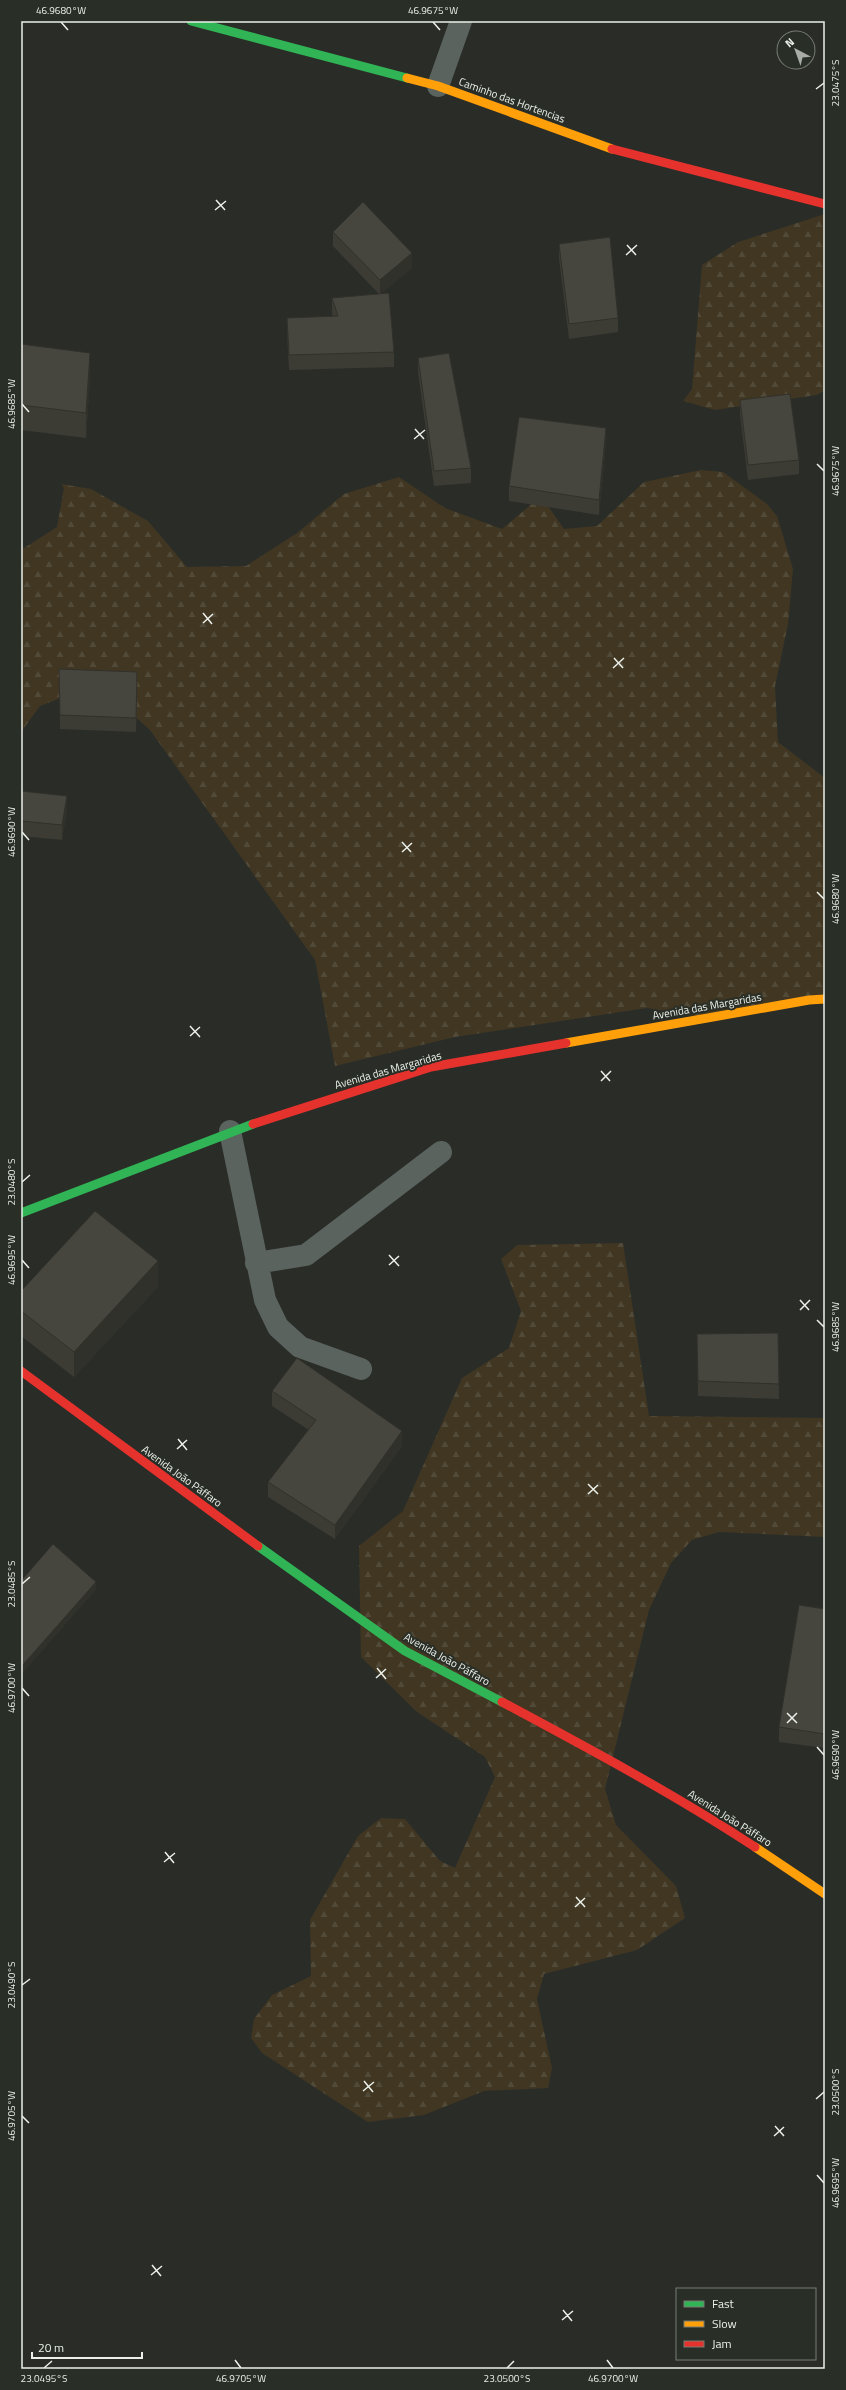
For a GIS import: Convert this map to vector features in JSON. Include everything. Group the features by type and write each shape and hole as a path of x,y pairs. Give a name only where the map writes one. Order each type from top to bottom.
{"street":[{"name":"Caminho das Hortencias","path":"191,21 438,86 626,154 825,204"},
{"name":"Avenida das Margaridas","path":"21,1213 230,1131 431,1067 809,1000 825,999"},
{"name":"Avenida João Páffaro","path":"21,1371 256,1545 405,1652 639,1777 715,1821 825,1894"}],"lane":[{"path":"438,86 460,21"},
{"path":"230,1131 256,1263 265,1300 278,1327 300,1347 361,1369"},
{"path":"256,1263 306,1255 441,1152"}],"green space":[{"path":"825,214 825,390 817,395 715,410 683,401 692,389 702,265 738,242"},
{"path":"701,470 723,472 767,504 777,516 793,569 788,624 775,686 778,742 825,778 825,995 707,1018 647,1008 455,1037 335,1066 315,960 150,730 113,697 84,689 40,706 21,732 21,550 57,527 64,488 61,484 91,489 148,521 187,567 246,566 297,533 344,494 399,477 445,508 502,529 541,496 564,529 597,526 644,482"},
{"path":"623,1243 649,1416 825,1418 825,1537 719,1532 692,1540 671,1563 649,1610 605,1789 616,1825 676,1886 685,1918 637,1950 544,1974 537,1999 552,2068 548,2088 484,2091 424,2115 368,2122 262,2053 251,2038 254,2019 272,1995 311,1976 310,1920 358,1836 381,1818 405,1819 440,1861 455,1868 495,1777 485,1757 417,1712 361,1657 359,1546 403,1511 462,1378 509,1348 521,1311 501,1259 517,1245"}],"building":[{"path":"363,202 412,253 380,280 333,232"},
{"path":"610,237 618,318 569,324 559,244"},
{"path":"389,293 394,352 289,355 287,318 338,316 332,298"},
{"path":"21,344 90,353 86,413 21,405"},
{"path":"449,353 471,468 434,471 418,358"},
{"path":"790,394 799,460 748,465 740,400"},
{"path":"519,417 606,428 599,500 509,486"},
{"path":"59,669 137,672 136,718 60,715"},
{"path":"21,791 67,796 62,825 21,821"},
{"path":"95,1211 158,1261 74,1352 21,1311 21,1291"},
{"path":"823,1308 825,1308 825,1346"},
{"path":"778,1333 779,1384 698,1381 697,1334"},
{"path":"297,1358 402,1431 335,1525 268,1482 316,1420 272,1391"},
{"path":"53,1544 96,1582 21,1667 21,1581"},
{"path":"799,1605 825,1609 825,1734 779,1727"}],"traffic: fast":[{"path":"191,21 407,78"},
{"path":"21,1213 253,1124"},
{"path":"258,1546 405,1651 502,1702"}],"traffic: slow":[{"path":"407,78 438,86 612,149"},
{"path":"566,1043 809,1000 825,999"},
{"path":"755,1847 825,1894"}],"traffic: jam":[{"path":"612,149 825,204"},
{"path":"253,1124 431,1067 566,1043"},
{"path":"21,1371 258,1546"},
{"path":"502,1702 662,1790 755,1847"}]}
